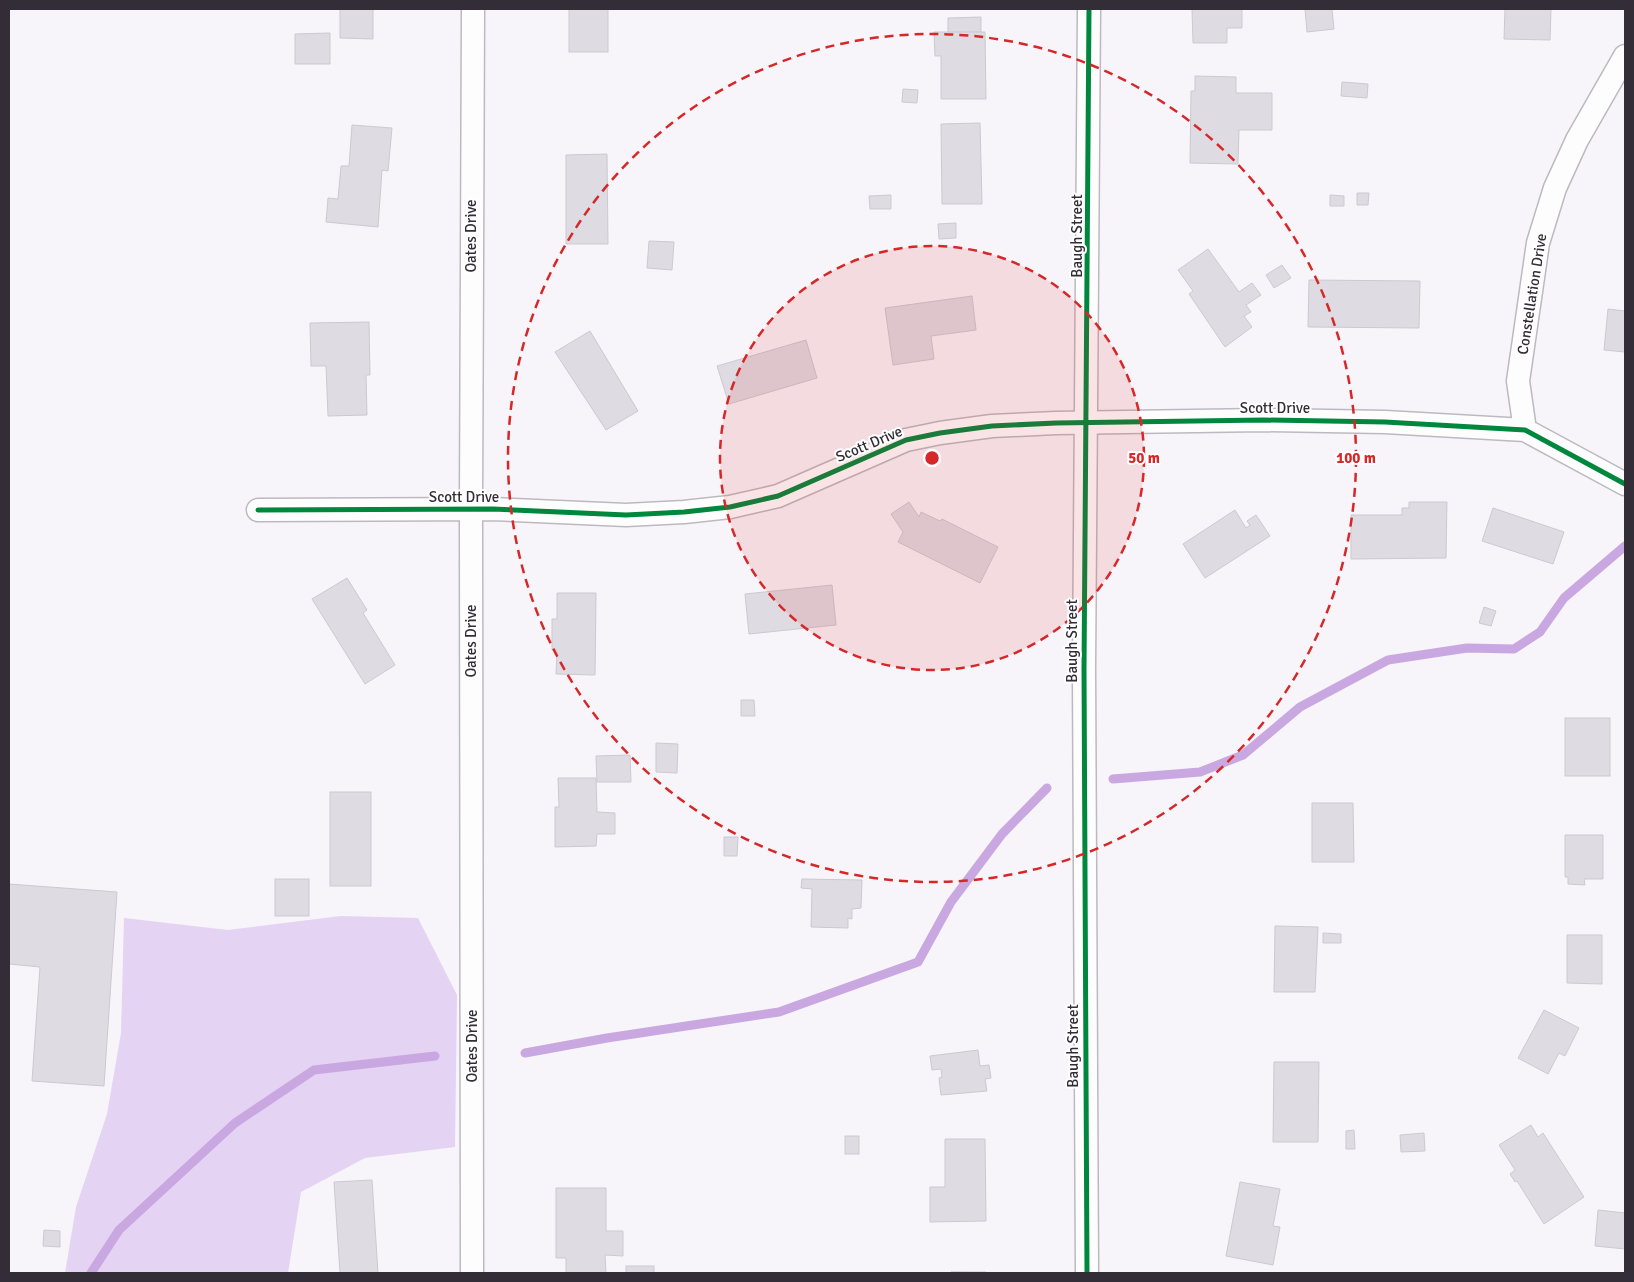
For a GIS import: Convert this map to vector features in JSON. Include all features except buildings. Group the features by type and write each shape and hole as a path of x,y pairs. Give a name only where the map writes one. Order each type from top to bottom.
{"street":[{"name":"Oates Drive","path":"472,1273 471,509 473,9"},
{"name":"Baugh Street","path":"1087,1273 1084,809 1089,9"},
{"name":"Constellation Drive","path":"1525,430 1518,381 1538,243 1555,188 1577,140 1625,56"},
{"name":"Scott Drive","path":"258,510 471,509 626,515 730,507 778,496 914,438 992,426 1264,420 1385,422 1525,430"},
{"path":"1525,430 1625,484"}],"shaded area":[{"path":"341,916 418,918 457,995 455,1147 365,1158 301,1192 288,1273 65,1273 76,1207 107,1114 121,1033 124,918 228,930"}],"waterway":[{"path":"1113,779 1200,772 1243,755 1300,707 1388,660 1467,648 1514,649 1540,632 1564,598 1625,546"},
{"path":"525,1053 607,1038 779,1012 918,962 951,902 1002,834 1047,788"},
{"path":"91,1273 119,1230 235,1123 314,1070 435,1056"}],"cycle path":[{"path":"1087,1273 1084,669 1089,9"},
{"path":"258,510 493,509 626,515 730,507 778,496 906,440 992,426 1056,423 1264,420 1385,422 1525,430 1625,484"}]}
